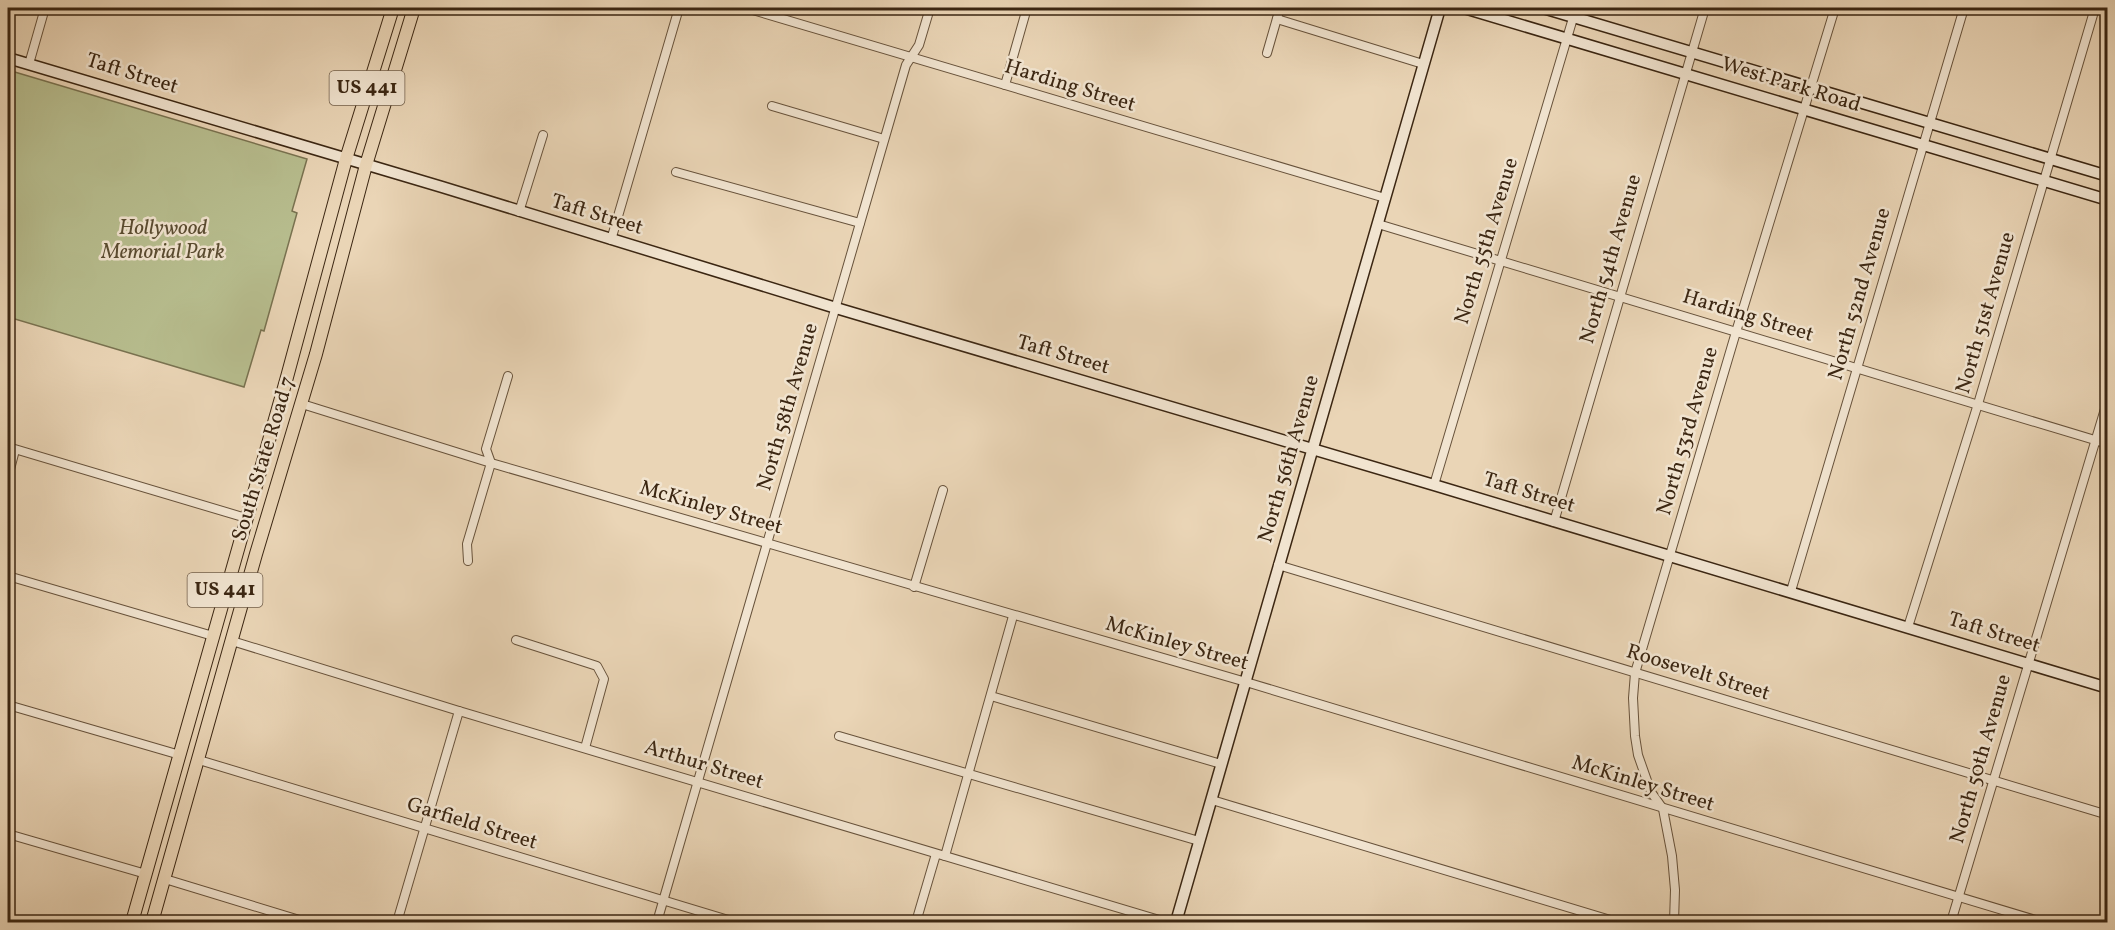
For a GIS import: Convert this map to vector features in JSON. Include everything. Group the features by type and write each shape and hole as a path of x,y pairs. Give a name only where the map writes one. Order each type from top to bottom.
{"main road":[{"name":"South State Road 7","path":"132,922 287,377 346,159 393,8"},
{"name":"South State Road 7","path":"152,922 259,545 302,404 366,165 414,8"},
{"path":"287,377 291,394 302,404"},
{"path":"246,518 255,527 259,545"},
{"path":"152,852 155,870 165,879"},
{"path":"146,874 155,883 159,899"}],"street":[{"path":"29,64 45,8"},
{"path":"611,240 679,8"},
{"name":"Harding Street","path":"748,8 1385,198"},
{"name":"North 58th Avenue","path":"657,922 906,65 919,45 930,8"},
{"path":"1005,85 1027,8"},
{"path":"1267,53 1280,8"},
{"name":"North 56th Avenue","path":"1176,922 1440,8"},
{"name":"West Park Road","path":"1464,8 2108,200"},
{"name":"West Park Road","path":"1543,8 1574,12 1691,52 2108,176"},
{"name":"North 54th Avenue","path":"1554,522 1684,73 1705,8"},
{"name":"North 53rd Avenue","path":"1674,922 1675,890 1672,856 1663,809 1651,792 1638,755 1633,726 1635,673 1835,8"},
{"name":"North 52nd Avenue","path":"1791,591 1964,8"},
{"name":"North 51st Avenue","path":"1908,627 1978,405 2096,8"},
{"name":"North 55th Avenue","path":"1434,484 1574,12"},
{"path":"1276,19 1423,64"},
{"name":"Taft Street","path":"8,58 836,308 1791,591 2108,688"},
{"path":"772,106 884,139"},
{"path":"519,212 543,135"},
{"path":"676,172 860,223"},
{"name":"Harding Street","path":"1378,224 2108,444"},
{"path":"468,561 467,544 491,463 486,449 508,376"},
{"name":"North 50th Avenue","path":"1951,922 2108,399"},
{"name":"McKinley Street","path":"302,404 491,463 1246,682 2042,922"},
{"path":"8,477 11,449 246,518"},
{"path":"914,587 943,490"},
{"name":"Roosevelt Street","path":"1278,565 2108,815"},
{"path":"8,576 213,636"},
{"path":"945,856 1013,616"},
{"path":"516,640 597,666 602,672 604,679 585,748"},
{"name":"Arthur Street","path":"232,641 1166,922"},
{"path":"991,696 1221,764"},
{"path":"8,705 180,755"},
{"path":"397,922 459,711"},
{"path":"839,736 1199,841"},
{"name":"Garfield Street","path":"198,760 735,922"},
{"path":"1212,800 1617,922"},
{"path":"8,834 146,874"},
{"path":"916,922 936,854"},
{"path":"165,879 306,922"}],"green space":[{"name":"Hollywood Memorial Park","path":"8,70 307,159 292,211 297,213 264,331 261,330 244,387 8,317"}]}
